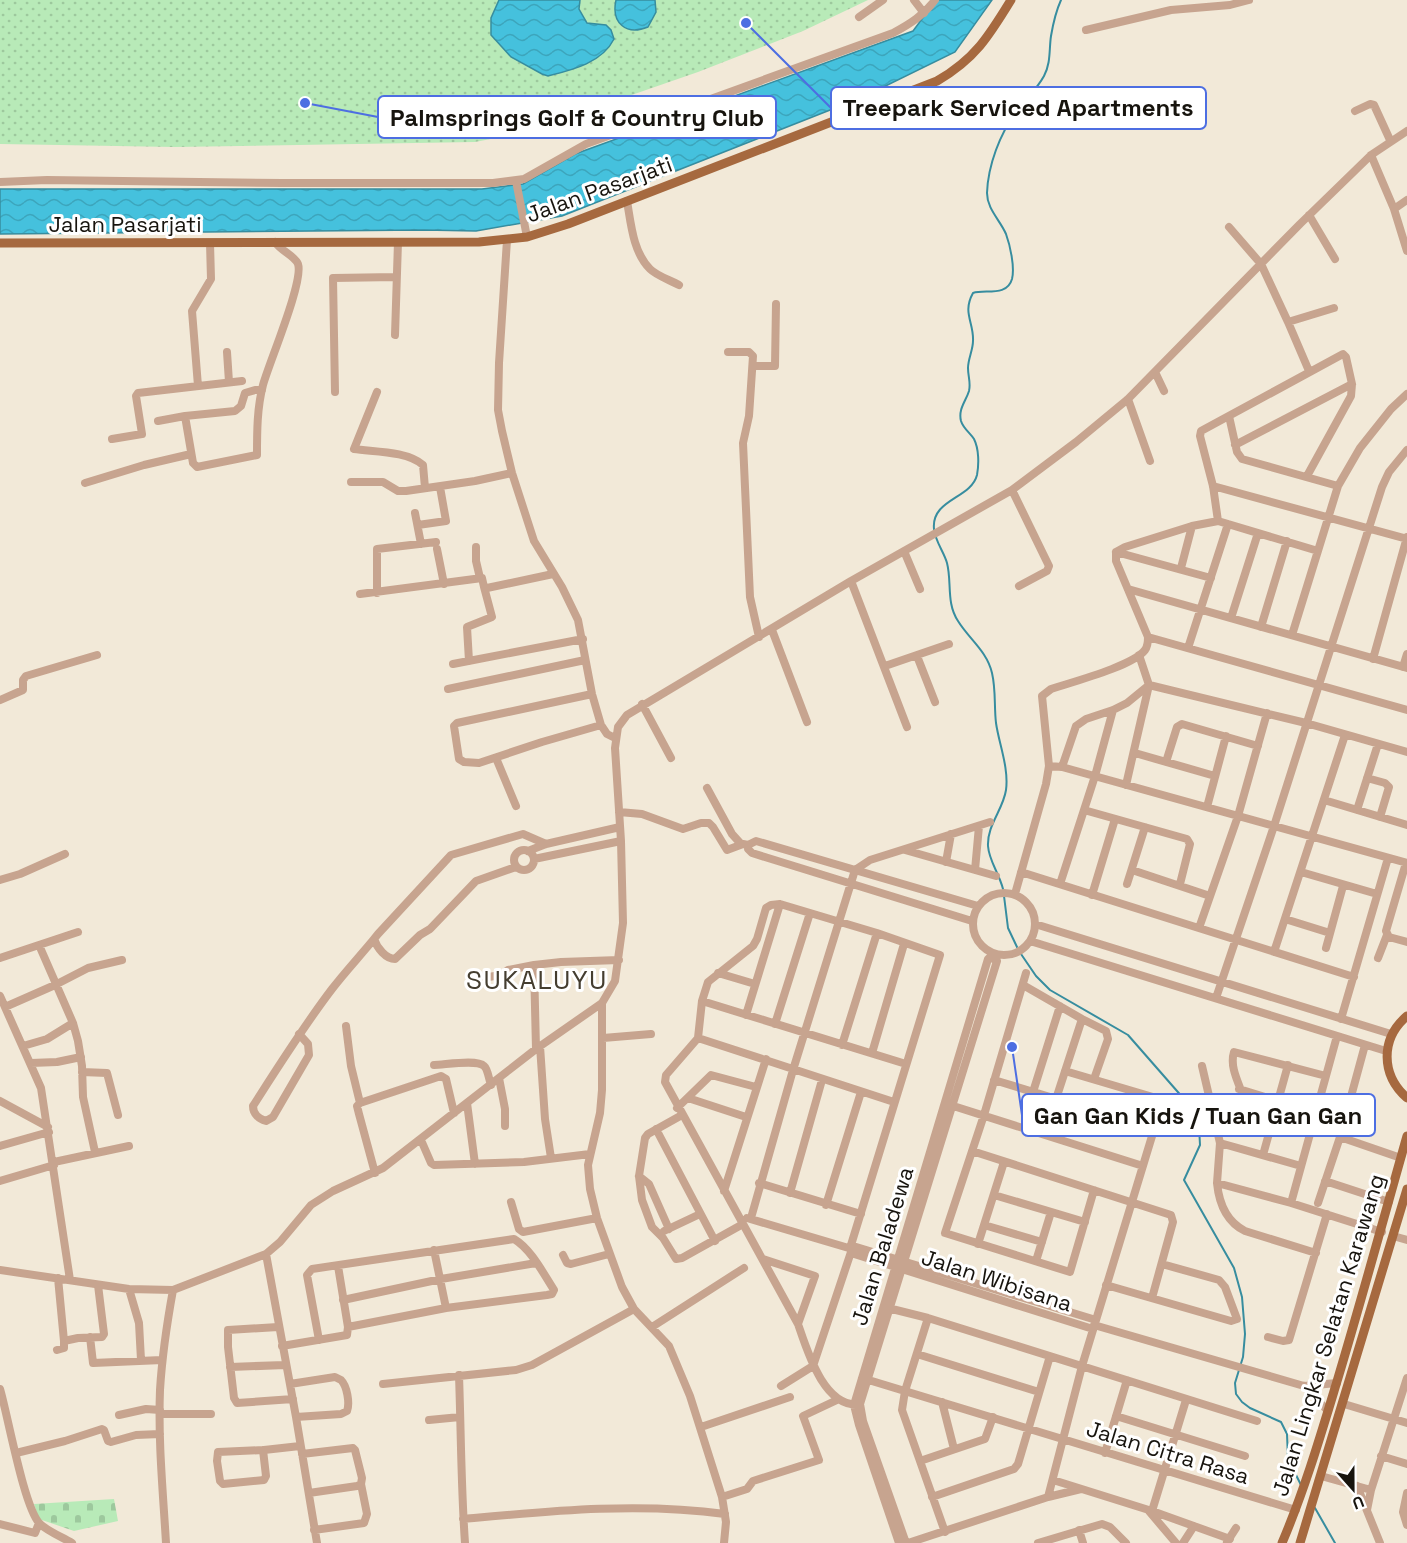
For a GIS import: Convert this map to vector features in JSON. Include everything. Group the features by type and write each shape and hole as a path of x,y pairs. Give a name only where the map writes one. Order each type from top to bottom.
{"main road":[{"name":"Jalan Pasarjati","path":"0,243 479,242 507,240 526,232 561,227 937,81 973,56 989,36 1011,0"},
{"path":"1407,1016 1391,1034 1386,1051 1391,1079 1407,1098"},
{"name":"Jalan Lingkar Selatan Karawang","path":"1282,1543 1302,1494 1337,1383 1382,1232 1407,1136"},
{"name":"Jalan Lingkar Selatan Karawang","path":"1302,1542 1407,1189"}],"street":[{"path":"859,17 883,0"},
{"path":"914,0 924,14"},
{"path":"0,182 47,180 293,183 516,181 536,173 586,144 893,33 924,14 935,0"},
{"path":"1086,30 1205,3 1230,5 1249,0"},
{"path":"1355,111 1371,104 1374,105 1390,140"},
{"path":"0,1270 129,1289 173,1290 266,1254 280,1242 311,1205 333,1191 375,1173 538,1047 602,1003 615,981 623,906 615,738 622,720 642,704 772,630 851,581 1012,490 1076,442 1128,399 1371,155 1390,140 1407,131"},
{"path":"1371,155 1394,209 1407,251"},
{"path":"516,181 526,232"},
{"path":"1394,209 1407,200"},
{"path":"627,201 632,231 643,260 651,270 679,285"},
{"path":"1309,215 1335,259"},
{"path":"1229,227 1261,264 1309,371"},
{"path":"507,240 498,410 512,473 534,541 574,610 583,639 592,694 601,725 607,734 615,738"},
{"path":"185,416 194,466 257,455 257,423 262,390 294,296 299,271 294,257 283,252 275,242"},
{"path":"395,334 398,242"},
{"path":"198,386 192,311 211,279 210,243"},
{"path":"335,392 333,278 396,277"},
{"path":"753,366 775,366 776,304"},
{"path":"1288,322 1334,308"},
{"path":"227,352 229,382"},
{"path":"728,352 751,352 753,366 749,416 743,443 750,597 759,637"},
{"path":"1218,521 1201,432 1343,354 1346,357 1352,384 1348,403 1307,476"},
{"path":"1155,372 1164,391"},
{"path":"112,440 142,434 136,396 138,393 242,381"},
{"path":"1235,446 1352,384"},
{"path":"158,420 235,411 241,406 245,393 262,390"},
{"path":"377,392 354,449 402,456 420,462 423,465 425,488"},
{"path":"1292,635 1338,486 1365,441 1391,409 1407,394"},
{"path":"1128,399 1150,461"},
{"path":"1229,416 1238,455 1246,461 1338,486"},
{"path":"1216,998 1274,826 1382,487 1389,472 1407,450"},
{"path":"85,483 191,454"},
{"path":"351,482 383,482 402,492 512,473"},
{"path":"1213,486 1407,538 1373,659"},
{"path":"418,525 446,521 440,487"},
{"path":"1012,490 1049,567 1047,571 1019,586"},
{"path":"415,513 421,544"},
{"path":"1116,552 1125,547 1192,526 1218,521 1318,551"},
{"path":"1188,648 1228,524"},
{"path":"1181,568 1192,526"},
{"path":"1231,618 1258,533"},
{"path":"1261,627 1287,542"},
{"path":"377,593 376,550 421,544 437,546 444,584"},
{"path":"469,661 467,627 492,617 482,578 480,578 476,547"},
{"path":"904,551 920,589"},
{"path":"1116,552 1211,578"},
{"path":"1015,894 1049,766 1041,701 1043,694 1051,689 1118,666 1139,655 1147,646 1148,636 1116,561 1116,552"},
{"path":"1397,572 1407,574"},
{"path":"484,587 554,574"},
{"path":"360,594 480,578"},
{"path":"851,581 907,727"},
{"path":"1128,589 1405,668 1407,654"},
{"path":"772,630 807,722"},
{"path":"1148,636 1407,710"},
{"path":"453,664 583,639"},
{"path":"885,666 950,644"},
{"path":"0,700 23,690 23,680 26,676 97,655"},
{"path":"1126,785 1149,685 1139,655"},
{"path":"917,656 935,702"},
{"path":"448,689 585,660"},
{"path":"1062,767 1076,726 1086,719 1113,710 1133,699 1149,685"},
{"path":"1149,685 1306,723 1407,752"},
{"path":"592,694 455,724 458,756 461,761 471,764 601,725"},
{"path":"642,704 671,758"},
{"path":"1060,884 1095,776 1113,710"},
{"path":"1199,928 1238,816 1267,713"},
{"path":"1166,762 1180,724 1258,746"},
{"path":"1275,952 1346,735"},
{"path":"1207,807 1226,736"},
{"path":"1357,810 1378,744"},
{"path":"1135,753 1215,776"},
{"path":"496,758 516,806"},
{"path":"1049,766 1062,767 1406,863 1386,926 1387,935 1378,958"},
{"path":"1367,778 1385,783 1389,787 1380,817"},
{"path":"707,788 732,834 752,853 972,921"},
{"path":"1324,800 1407,825"},
{"path":"1084,810 1185,837 1189,841 1180,884"},
{"path":"619,812 642,814 683,829 709,823 727,850 756,841 978,906"},
{"path":"1092,895 1115,819"},
{"path":"751,1218 759,1183 855,870 864,863 990,822"},
{"path":"975,870 979,826"},
{"path":"516,867 514,862 518,852 620,827"},
{"path":"1127,884 1145,827"},
{"path":"299,1034 308,1044 309,1055 273,1117 266,1121 261,1119 254,1112 253,1106 299,1034 333,988 374,939 451,855 524,834 546,844"},
{"path":"946,862 951,834"},
{"path":"574,837 577,849"},
{"path":"534,859 621,841"},
{"path":"904,850 996,876"},
{"path":"528,851 534,859"},
{"path":"0,879 20,874 65,854"},
{"path":"1341,1019 1388,858"},
{"path":"374,939 377,947 389,958 395,959 420,935 430,929 476,881 516,867 525,870 530,868 534,859"},
{"path":"1132,870 1180,884 1210,896"},
{"path":"1021,872 1354,977"},
{"path":"1301,872 1377,894"},
{"path":"1326,948 1343,886"},
{"path":"1005,892 1015,894 1030,906 1035,924 1030,941 1024,948 1008,955 990,952 976,939 972,921 978,906 985,898 994,894 1005,892"},
{"path":"746,1015 780,904"},
{"path":"781,1386 813,1366 852,1249 851,1245 940,955 877,933 780,904 766,908 753,946 718,973 706,986 698,1038 665,1077 665,1082 798,1323 813,1366 837,1400"},
{"path":"775,1024 810,913"},
{"path":"1286,919 1330,933"},
{"path":"1035,924 1391,1034"},
{"path":"0,958 78,932"},
{"path":"842,1045 877,933"},
{"path":"1387,935 1407,942"},
{"path":"1030,941 1386,1051"},
{"path":"872,1053 904,944"},
{"path":"39,945 73,1023 81,1056 83,1096 95,1152"},
{"name":"Jalan Baladewa","path":"899,1543 856,1416 857,1404 948,1104 988,959 993,958 997,961 948,1104"},
{"path":"5,1007 88,968 122,960"},
{"path":"482,978 534,965 619,960"},
{"path":"534,965 538,1047 551,1158"},
{"path":"718,973 755,984"},
{"path":"1026,973 984,1115 945,1233 1070,1272 1094,1190"},
{"path":"1023,985 1107,1031 1108,1038 1094,1079"},
{"path":"0,996 41,1088 70,1280"},
{"path":"702,1002 906,1064"},
{"path":"602,1003 603,1090 590,1154 588,1176 597,1218 622,1287 634,1309 669,1346 701,1427 722,1497 726,1522 724,1543"},
{"path":"1033,1092 1060,1006"},
{"path":"1056,1099 1082,1019"},
{"path":"23,1046 47,1039 73,1023"},
{"path":"346,1026 352,1072 360,1103"},
{"path":"603,1038 651,1034"},
{"path":"1291,1203 1337,1036"},
{"path":"698,1038 894,1102"},
{"path":"1318,1203 1340,1137 1365,1045"},
{"path":"1272,1128 1245,1117 1245,1102 1232,1062 1233,1053 1326,1076"},
{"path":"30,1063 57,1062 81,1056"},
{"path":"724,1191 765,1059"},
{"path":"434,1065 468,1062 482,1064 490,1085"},
{"path":"1263,1155 1288,1065"},
{"path":"1202,1066 1220,1143 1217,1184 1228,1217 1245,1231 1316,1253"},
{"path":"1048,1497 1082,1366 1163,1101 1065,1071"},
{"path":"82,1072 107,1073 118,1115"},
{"path":"741,1220 715,1241 676,1259 660,1233 651,1227 642,1200 639,1176 645,1138 680,1112 688,1098 711,1075 756,1087"},
{"path":"375,1173 357,1106 360,1103 441,1076 446,1079 454,1113"},
{"path":"499,1078 505,1109 505,1126"},
{"path":"790,1193 822,1080"},
{"path":"994,1080 1155,1130"},
{"path":"1239,1089 1278,1101"},
{"path":"826,1205 861,1092"},
{"path":"688,1098 746,1117"},
{"path":"0,1101 48,1130"},
{"path":"467,1103 475,1164"},
{"path":"948,1104 1143,1166"},
{"path":"656,1129 715,1241"},
{"path":"0,1146 48,1130"},
{"path":"1340,1137 1401,1158"},
{"path":"420,1140 434,1165 524,1162 590,1154"},
{"path":"1220,1143 1301,1166"},
{"path":"0,1181 54,1163 129,1146"},
{"path":"972,1151 1172,1216 1173,1222 1152,1298"},
{"path":"978,1244 1004,1162"},
{"path":"639,1176 649,1184 669,1229"},
{"path":"1325,1181 1389,1202"},
{"path":"759,1183 861,1214"},
{"path":"1217,1184 1291,1203 1382,1232"},
{"path":"994,1195 1084,1222"},
{"path":"512,1203 519,1229 522,1232 597,1218"},
{"path":"1036,1261 1051,1212"},
{"path":"660,1233 700,1214"},
{"path":"1268,1337 1283,1341 1289,1340 1327,1215"},
{"name":"Jalan Wibisana","path":"741,1220 751,1218 852,1249 995,1294 1082,1326 1094,1325 1305,1386"},
{"path":"984,1225 1042,1242"},
{"path":"1393,1236 1407,1240"},
{"path":"319,1340 307,1275 312,1269 514,1239 536,1263 554,1290 552,1294 446,1308 348,1327"},
{"path":"434,1250 446,1308"},
{"path":"266,1254 317,1543"},
{"path":"563,1255 567,1263 571,1264 609,1254"},
{"path":"764,1259 815,1276 798,1323"},
{"path":"343,1300 441,1279 536,1263"},
{"name":"Jalan Baladewa","path":"864,1378 888,1308 899,1264"},
{"path":"1106,1285 1231,1321 1237,1319 1225,1287 1219,1280 1162,1264"},
{"path":"282,1346 342,1338 349,1332 338,1266"},
{"path":"652,1327 744,1268"},
{"path":"57,1350 64,1348 58,1278"},
{"path":"64,1341 102,1337 104,1334 98,1285"},
{"path":"129,1289 139,1323 141,1360"},
{"path":"166,1543 160,1412 162,1360 173,1290"},
{"name":"Jalan Wibisana","path":"995,1294 1084,1317 1094,1325"},
{"path":"888,1308 928,1318 1257,1421"},
{"path":"383,1383 516,1370 532,1365 634,1309"},
{"path":"928,1318 905,1390 902,1410 945,1532"},
{"path":"278,1326 228,1329 234,1398 237,1403 293,1399"},
{"path":"90,1337 93,1363 162,1360"},
{"path":"917,1354 1040,1392"},
{"path":"932,1497 1014,1469 1018,1464 1050,1356"},
{"path":"230,1367 285,1365"},
{"path":"456,1543 465,1543 459,1375"},
{"path":"290,1384 335,1377 341,1380 346,1389 349,1407 347,1411 341,1414 296,1418"},
{"name":"Jalan Citra Rasa","path":"864,1378 1296,1510"},
{"path":"1105,1452 1127,1380"},
{"path":"1367,1510 1381,1456 1407,1380"},
{"path":"1305,1386 1337,1383"},
{"path":"1305,1386 1328,1411"},
{"path":"0,1389 3,1413 30,1504 39,1523 72,1543"},
{"path":"701,1427 790,1397"},
{"path":"722,1497 747,1489 753,1481 819,1460 803,1416 837,1400 857,1404"},
{"path":"1150,1510 1165,1470 1186,1400"},
{"path":"942,1402 954,1449"},
{"name":"Jalan Baladewa","path":"857,1404 907,1543"},
{"path":"1344,1404 1407,1423"},
{"path":"120,1414 146,1409 160,1412 211,1414"},
{"path":"1116,1416 1245,1456"},
{"path":"429,1420 460,1417"},
{"path":"920,1461 985,1439 993,1417"},
{"path":"16,1453 102,1429 108,1441 111,1442 136,1435 160,1434"},
{"path":"263,1450 266,1476 264,1480 223,1484 220,1481 218,1452 263,1450 353,1448 355,1450 367,1514 364,1523 314,1530"},
{"path":"1381,1456 1407,1464"},
{"path":"1321,1476 1371,1490"},
{"path":"1053,1480 1150,1510 1228,1541 1236,1528"},
{"path":"309,1493 361,1484"},
{"path":"1357,1486 1380,1543"},
{"path":"907,1543 1048,1497 1081,1489"},
{"path":"1407,1493 1403,1512 1407,1525"},
{"path":"464,1519 553,1511 610,1509 693,1510 725,1514"},
{"path":"1150,1510 1176,1543"},
{"path":"0,1524 35,1533 39,1523"},
{"path":"1038,1543 1102,1524 1110,1527 1126,1543"},
{"path":"1183,1543 1194,1526"},
{"path":"1110,1527 1116,1543"},
{"path":"1079,1530 1083,1543"}],"green space":[{"path":"0,0 868,0 803,31 698,72 522,133 475,142 175,147 0,144"},
{"path":"114,1499 118,1521 74,1531 39,1519 34,1504"}],"water":[{"path":"499,0 580,0 579,9 587,23 606,25 611,30 614,39 602,54 586,64 548,76 542,74 511,57 491,35 491,18"},
{"path":"616,0 655,0 656,12 648,27 633,30 622,26 616,15"},
{"path":"936,0 992,0 955,52 863,97 562,216 476,231 0,234 0,189 482,189 523,184 575,154 913,31"}],"waterway":[{"path":"1003,889 988,846 990,831 1004,797 1007,782 996,723 993,679 986,658 954,614 947,563 934,529 939,511 967,489 977,475 976,443 963,426 960,417 970,388 968,365 973,341 968,312 970,300 973,293 1005,288 1009,285 1013,274 1008,239 988,199 988,182 996,150 1005,130 1044,76 1049,61 1050,41 1056,13 1061,0"},
{"path":"1004,896 1008,928 1017,947"},
{"path":"1021,954 1036,976 1050,990 1128,1035 1191,1107 1199,1126 1200,1145 1184,1180 1234,1268 1242,1297 1245,1334 1243,1357 1235,1383 1236,1394 1250,1408 1281,1422 1287,1434 1288,1459 1301,1485"},
{"path":"1315,1508 1335,1543"}],"place":[{"name":"Treepark Serviced Apartments","path":"746,23"},
{"name":"Palmsprings Golf & Country Club","path":"305,103"},
{"name":"Gan Gan Kids / Tuan Gan Gan","path":"1012,1047"}],"district":[{"name":"SUKALUYU","path":"537,980"}]}
